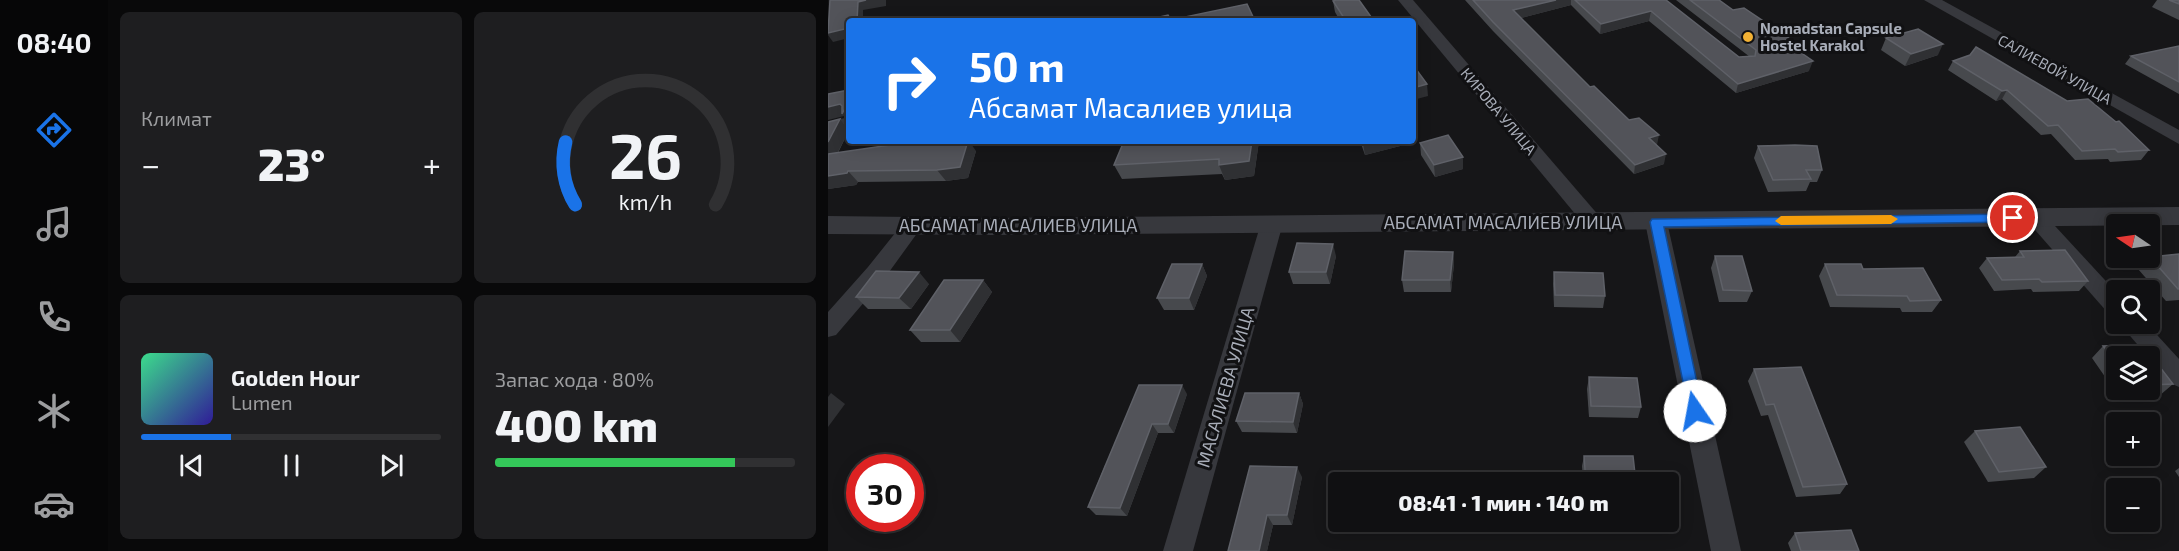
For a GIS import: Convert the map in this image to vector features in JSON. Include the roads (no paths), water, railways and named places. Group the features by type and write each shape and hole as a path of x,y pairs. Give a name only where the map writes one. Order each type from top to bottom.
{"street":[{"name":"КИРОВА УЛИЦА","path":"1405,0 1593,222"},
{"name":"САЛИЕВОЙ УЛИЦА","path":"1931,0 2179,138"},
{"path":"828,128 846,123"},
{"name":"АБСАМАТ МАСАЛИЕВ УЛИЦА","path":"828,225 911,227 2179,216"},
{"path":"2036,218 2106,296"},
{"path":"1656,222 1725,551"},
{"name":"МАСАЛИЕВА УЛИЦА","path":"1178,551 1272,223"},
{"path":"828,328 876,273 911,227"},
{"path":"2141,334 2179,376"}],"place":[{"name":"Nomadstan Capsule Hostel Karakol","path":"1748,37"}]}
